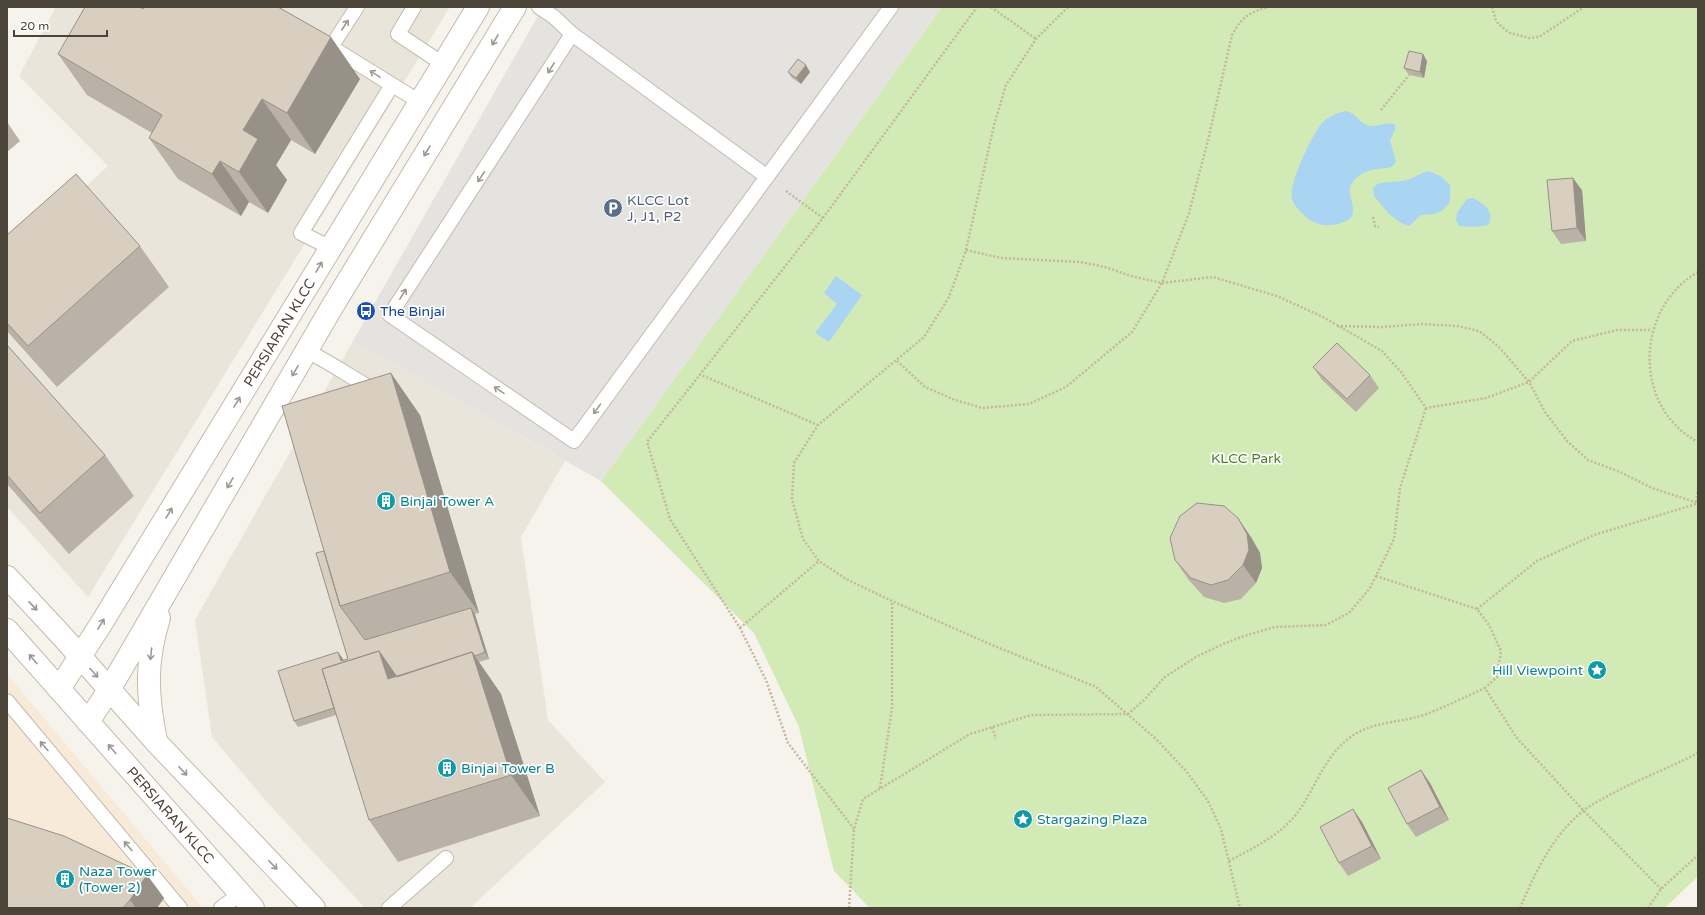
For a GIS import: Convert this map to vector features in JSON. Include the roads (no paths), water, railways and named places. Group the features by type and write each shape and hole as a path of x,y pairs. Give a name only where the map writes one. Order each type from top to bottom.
{"street":[{"name":"PERSIARAN KLCC","path":"246,901 59,689 308,286 478,7"},
{"path":"88,722 109,690 332,307 515,7"},
{"path":"308,286 332,307"},
{"path":"7,577 156,743 314,908"},
{"path":"156,743 149,704 148,676 152,640 167,590"},
{"path":"7,630 59,689"}],"lane":[{"path":"357,7 331,47 420,102"},
{"path":"414,7 398,34 443,64"},
{"path":"539,7 554,17 572,34 766,176"},
{"path":"572,34 490,163 434,245 390,315 574,441 766,176 891,7"},
{"path":"331,248 300,232 392,85"},
{"path":"307,351 326,360 343,373 376,391"},
{"path":"7,701 180,908"},
{"path":"389,908 446,858"},
{"path":"221,908 246,901"}],"water":[{"path":"1346,111 1353,114 1366,125 1395,125 1395,130 1390,140 1396,162 1392,167 1367,172 1360,175 1351,184 1350,192 1353,214 1348,220 1333,225 1320,224 1313,222 1294,204 1292,192 1294,182 1302,158 1319,127 1329,117"},
{"path":"1429,171 1442,177 1450,185 1450,202 1440,212 1421,215 1409,226 1401,223 1389,214 1374,196 1373,187 1377,185 1398,182"},
{"path":"1473,198 1487,208 1490,216 1488,225 1476,227 1459,226 1456,220 1457,213 1467,199"},
{"path":"836,276 862,295 829,342 815,333 837,304 824,293"}],"place":[{"name":"KLCC Lot J, J1, P2","path":"613,208"},
{"name":"The Binjai","path":"366,311"},
{"name":"Binjai Tower A","path":"386,501"},
{"name":"Hill Viewpoint","path":"1597,670"},
{"name":"Binjai Tower B","path":"447,768"},
{"name":"Stargazing Plaza","path":"1023,819"},
{"name":"Naza Tower (Tower 2)","path":"65,879"}],"park label":[{"name":"KLCC Park","path":"1246,458"}]}
